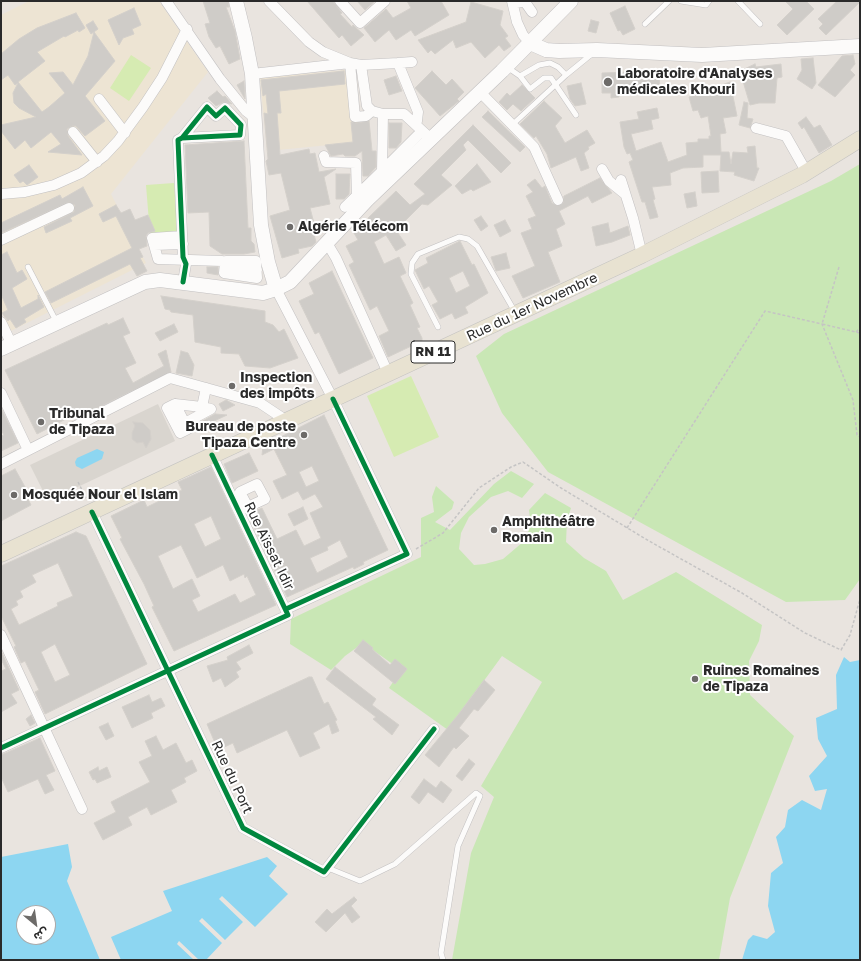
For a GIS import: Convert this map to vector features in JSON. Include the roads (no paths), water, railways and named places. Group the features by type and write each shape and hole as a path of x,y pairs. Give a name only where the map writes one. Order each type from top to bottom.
{"main road":[{"path":"236,1 246,38 252,74 261,225 268,262 276,289"},
{"path":"6,347 145,282 160,280 183,282 263,293 276,289 294,278 367,200 423,131 480,92 571,1"},
{"path":"530,43 546,50 559,51 597,50 702,55 860,46"},
{"name":"Rue du 1er Novembre","path":"1,554 516,313 642,256 807,173 860,139"}],"street":[{"path":"166,1 224,84 246,112 255,118"},
{"path":"269,1 309,42 324,52 350,63 361,65 412,62"},
{"path":"340,1 360,23 385,1"},
{"path":"530,43 523,35 517,22 512,2 525,2 532,12"},
{"path":"1,194 26,192 54,185 72,178 97,162 125,133 162,78 187,29"},
{"path":"252,74 350,63"},
{"path":"350,63 350,118 366,116 372,111"},
{"path":"398,63 418,112 423,131"},
{"path":"361,65 367,106 372,111 383,114 404,114 423,131"},
{"path":"480,92 534,147 558,200"},
{"path":"100,100 125,133"},
{"path":"182,138 240,135 241,124 225,108 216,116 207,107 182,138 178,140 183,248 186,264 183,282"},
{"path":"382,171 383,114"},
{"path":"756,128 786,136 807,173"},
{"path":"345,207 357,197 423,131"},
{"path":"73,132 97,162"},
{"path":"324,156 326,162 356,163 357,197"},
{"path":"602,169 609,181 625,194"},
{"path":"621,180 633,218 642,256"},
{"path":"1,240 69,208"},
{"path":"183,248 155,249 152,238 183,248 225,262 230,268 257,270"},
{"path":"327,243 336,258 388,373"},
{"path":"276,289 333,399 407,554 286,609"},
{"path":"1,322 6,347"},
{"path":"1,464 170,378 260,403 287,421"},
{"path":"201,411 175,404 167,408 180,433 188,429 185,423 201,411 206,388"},
{"path":"1,393 28,450"},
{"name":"Rue Aïssat Idir","path":"169,672 288,615 243,509 212,455"},
{"name":"Rue du Port","path":"92,512 243,828 324,872 328,868"},
{"path":"1,635 82,809"},
{"path":"1,748 169,672"},
{"path":"328,868 434,729"}],"lane":[{"path":"645,24 669,1"},
{"path":"681,1 706,5 709,1"},
{"path":"738,1 760,24"},
{"path":"512,125 566,75 597,50"},
{"path":"520,76 539,65 550,63 558,67 566,75"},
{"path":"506,66 520,76 530,89 547,77 553,80 576,115"},
{"path":"438,327 411,274 412,263 418,254 459,237 468,239 477,246 516,313"},
{"path":"28,267 57,324"},
{"path":"328,868 360,881 395,864 476,793 480,796 458,846 441,953 443,960"}],"water":[{"path":"97,449 104,452 102,459 82,469 76,466 75,462 77,458"},
{"path":"844,657 850,662 860,660 860,960 742,960 748,940 753,935 767,939 775,932 768,906 771,873 783,863 776,837 785,827 788,810 802,800 821,810 827,789 815,791 809,776 827,756 818,739 816,718 837,709 836,675"},
{"path":"68,844 72,867 67,881 100,960 1,960 1,857"},
{"path":"267,857 277,866 269,876 288,894 255,927 222,896 219,899 243,922 225,940 202,918 199,921 222,943 206,960 199,960 179,941 177,944 194,960 121,960 111,937 172,911 163,891"}],"place":[{"name":"Laboratoire d'Analyses médicales Khouri","path":"608,82"},
{"name":"Algérie Télécom","path":"290,227"},
{"name":"Inspection des impôts","path":"232,386"},
{"name":"Tribunal de Tipaza","path":"41,422"},
{"name":"Bureau de poste Tipaza Centre","path":"304,435"},
{"name":"Mosquée Nour el Islam","path":"14,495"},
{"name":"Amphithéâtre Romain","path":"494,530"},
{"name":"Ruines Romaines de Tipaza","path":"695,679"}]}
